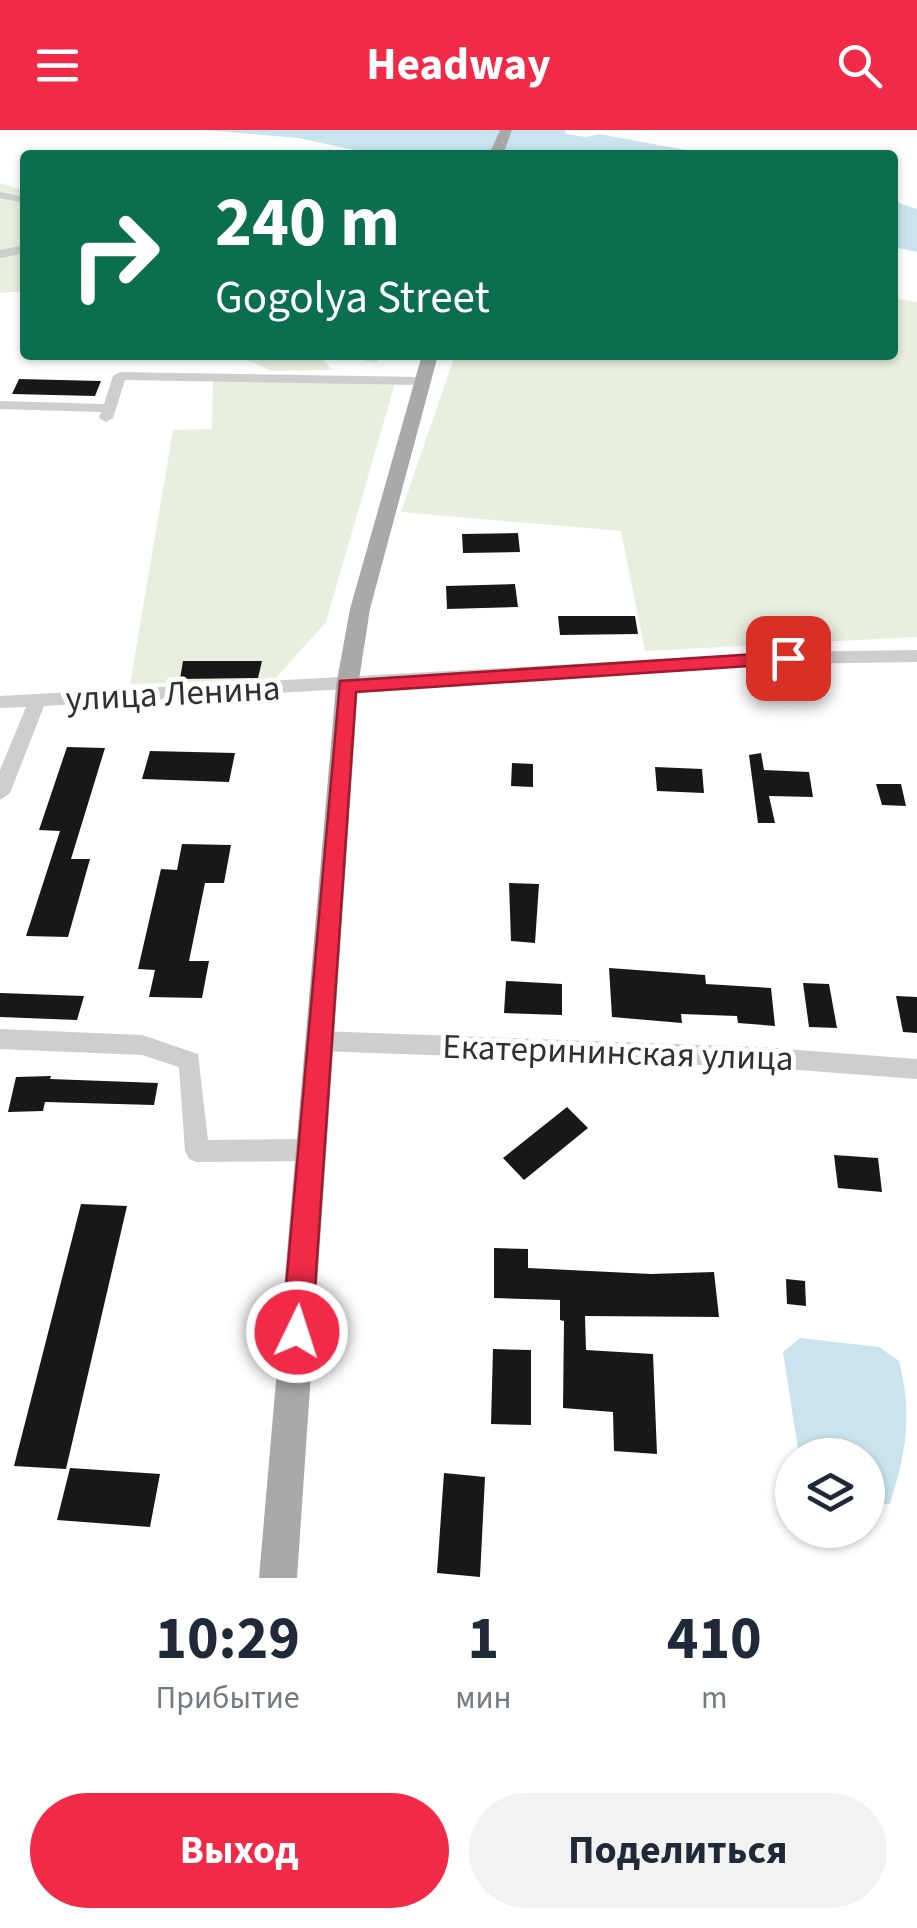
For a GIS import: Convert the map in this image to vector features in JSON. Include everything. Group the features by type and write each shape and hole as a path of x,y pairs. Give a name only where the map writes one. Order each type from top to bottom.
{"main road":[{"path":"278,1578 347,686 360,608 428,360"}],"street":[{"path":"0,405 108,413 120,376 422,381"},
{"name":"улица Ленина","path":"0,702 347,686 788,658 917,656"},
{"path":"0,794 37,700"},
{"path":"0,1039 142,1045 190,1061 197,1151 311,1150"},
{"name":"Екатерининская улица","path":"319,1041 758,1057 917,1069"}],"green space":[{"path":"0,183 20,189 20,291 0,293"},
{"path":"898,299 917,302 917,637 645,651 621,531 401,512 453,360 898,360"},
{"path":"247,360 324,360 332,370 272,371"},
{"path":"213,379 395,383 326,622 273,681 130,684 173,430 212,429"}],"water":[{"path":"204,130 565,130 566,134 599,134 686,150 354,150 298,138"},
{"path":"898,203 917,209 917,252 898,248"},
{"path":"800,1338 879,1347 899,1361 906,1399 906,1434 890,1504 885,1504 885,1438 796,1438 783,1352"}],"building":[{"path":"19,379 101,381 95,396 12,394"},
{"path":"518,533 520,552 463,553 462,534"},
{"path":"515,584 518,607 447,609 446,586"},
{"path":"558,616 635,616 638,634 560,635"},
{"path":"183,661 262,661 258,678 180,679"},
{"path":"67,747 105,748 71,859 90,859 68,937 26,936 60,831 39,830"},
{"path":"150,751 235,753 229,782 142,779"},
{"path":"761,753 764,770 809,772 813,797 769,796 775,823 758,823 749,755"},
{"path":"512,763 533,764 533,787 511,786"},
{"path":"655,767 702,769 704,793 657,791"},
{"path":"876,784 901,784 906,806 882,805"},
{"path":"182,844 231,845 224,883 205,883 189,961 209,961 202,998 149,997 155,970 138,969 161,869 177,870"},
{"path":"509,883 539,884 535,943 511,941"},
{"path":"609,968 705,975 706,984 771,988 775,1026 738,1023 737,1016 681,1014 682,1023 612,1017"},
{"path":"506,981 562,984 562,1015 504,1013"},
{"path":"803,983 829,984 837,1028 809,1027"},
{"path":"0,993 84,996 77,1020 0,1017"},
{"path":"896,996 917,997 917,1033 903,1032"},
{"path":"51,1076 50,1079 158,1083 154,1105 45,1102 43,1111 8,1112 16,1077"},
{"path":"567,1107 588,1128 524,1180 503,1158"},
{"path":"834,1155 878,1158 882,1192 838,1188"},
{"path":"81,1204 127,1206 66,1469 14,1466"},
{"path":"494,1248 528,1249 528,1268 651,1274 714,1272 719,1317 585,1316 586,1350 653,1354 657,1454 614,1451 613,1412 563,1408 564,1321 560,1320 560,1300 494,1298"},
{"path":"786,1279 805,1281 806,1306 787,1304"},
{"path":"493,1349 531,1350 531,1425 491,1424"},
{"path":"70,1468 160,1474 150,1527 57,1520"},
{"path":"444,1473 485,1477 480,1577 437,1573"}],"route":[{"path":"297,1332 347,686 788,658"}]}
